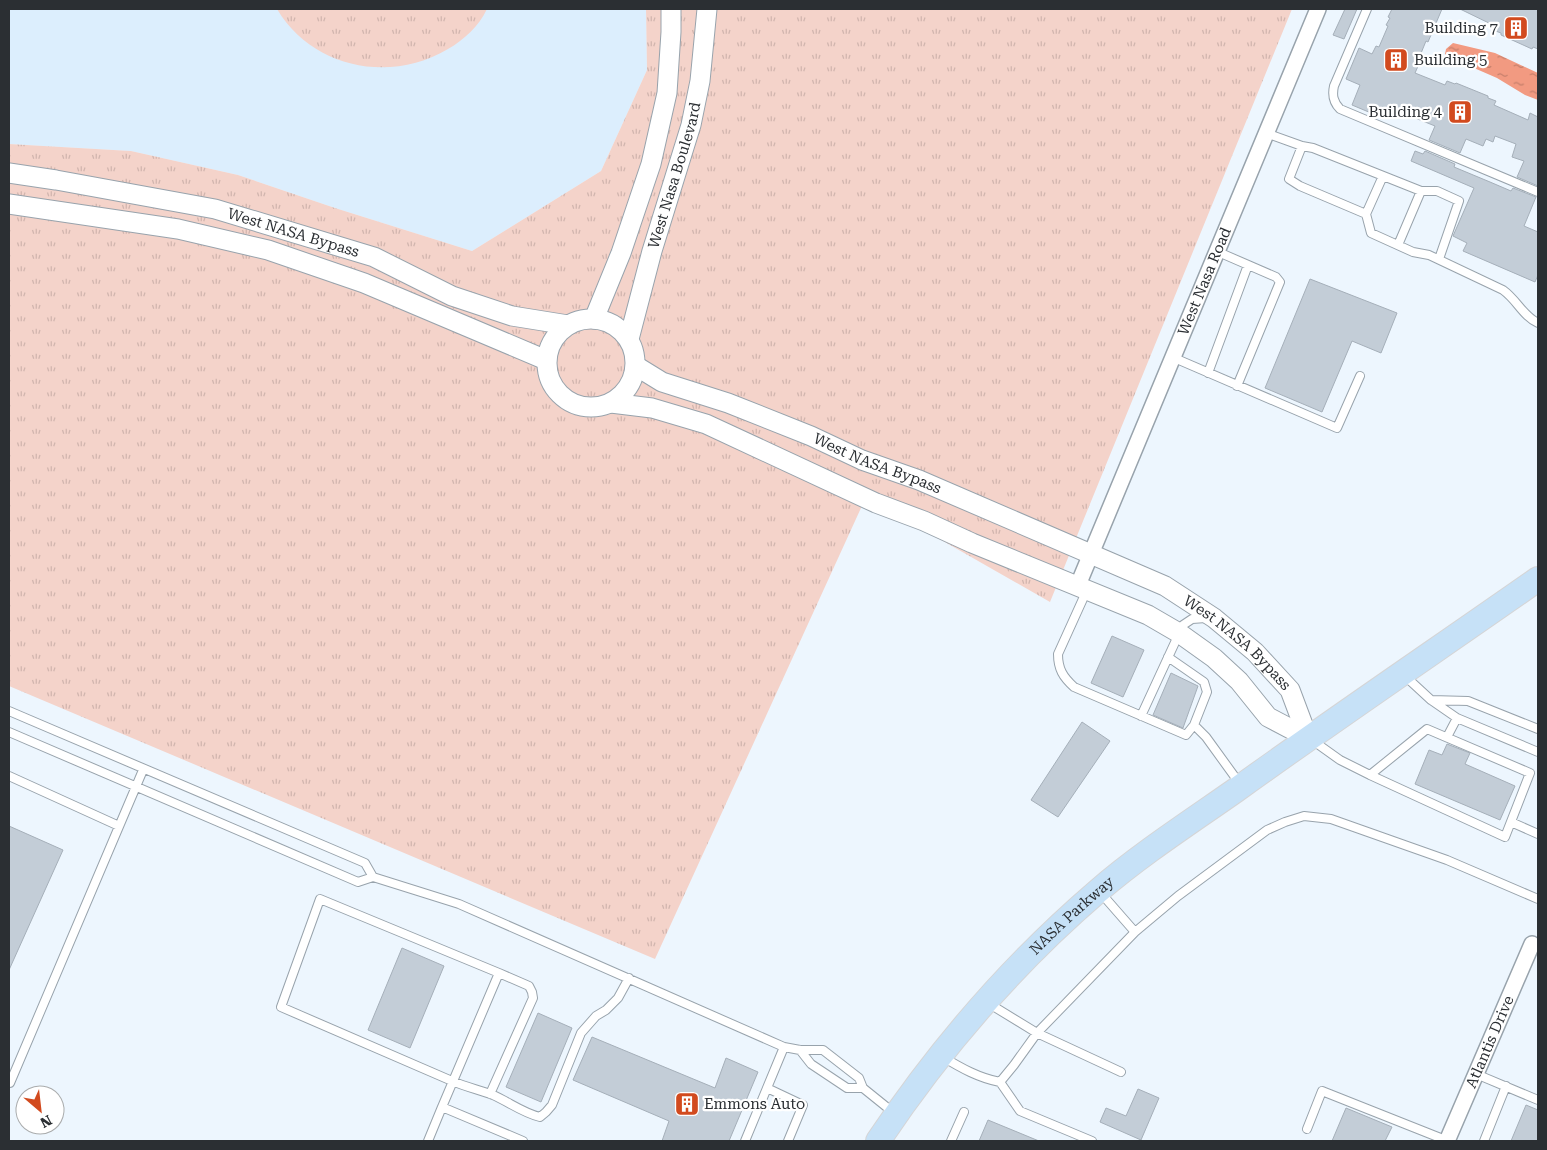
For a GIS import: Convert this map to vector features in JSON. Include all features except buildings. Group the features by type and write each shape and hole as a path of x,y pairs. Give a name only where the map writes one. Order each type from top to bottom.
{"main road":[{"name":"NASA Parkway","path":"878,1141 896,1114 941,1056 986,1002 1051,934 1099,890 1139,858 1401,673 1536,585"}],"street":[{"name":"West Nasa Boulevard","path":"594,318 621,253 651,164 667,93 672,32 671,9"},
{"name":"West Nasa Boulevard","path":"629,339 652,251 691,125 700,81 707,9"},
{"name":"West Nasa Road","path":"1082,588 1089,554 1318,9"},
{"name":"West NASA Bypass","path":"9,173 215,209 374,257 452,296 512,316 568,325 580,320 594,318"},
{"name":"West NASA Bypass","path":"9,204 178,229 268,250 364,283 546,360 548,377 556,390 567,401 581,407 597,407 611,403 652,408 706,424 867,499 1148,615 1179,633 1214,658 1239,681 1268,717 1308,738"},
{"path":"594,318 608,322 620,329 629,339 635,352 636,366 632,381 624,394 611,403"},
{"path":"546,360 550,347 557,335 568,325"},
{"name":"West NASA Bypass","path":"636,366 662,382 728,403 810,436 862,460 919,480 1165,586 1214,618 1255,652 1290,690 1308,738"},
{"name":"Atlantis Drive","path":"1448,1141 1532,944"}],"lane":[{"path":"1367,9 1334,86 1333,99 1337,106 1340,109 1538,192"},
{"path":"1266,133 1313,148 1420,191 1436,191 1459,200 1439,259"},
{"path":"1302,146 1290,178 1300,186 1366,214"},
{"path":"1384,176 1366,214 1371,232 1413,252 1439,259 1503,290 1512,296 1531,320 1538,323"},
{"path":"1398,245 1420,191"},
{"path":"1216,251 1276,277 1280,282 1238,386"},
{"path":"1208,373 1248,265"},
{"path":"1172,357 1337,428 1360,376"},
{"path":"1082,588 1058,654 1058,666 1065,679 1074,687 1186,735 1194,725 1207,692 1204,682 1168,657"},
{"path":"1140,716 1183,625 1192,619 1214,618"},
{"path":"1401,673 1431,700 1458,718 1538,752"},
{"path":"1431,700 1468,701 1538,729"},
{"path":"9,711 143,770 365,863 373,877"},
{"path":"1447,738 1458,718"},
{"path":"1194,725 1206,737 1242,785"},
{"path":"1308,738 1340,760 1370,775 1505,837 1530,773 1427,729 1370,775"},
{"path":"9,732 358,882 373,877 459,904 784,1047 800,1050 823,1050 859,1078 863,1088 896,1114"},
{"path":"9,1083 143,770"},
{"path":"9,776 119,826"},
{"path":"1000,1082 1037,1033 1135,932 1178,896 1267,830 1285,822 1304,816 1331,819 1447,860 1538,899"},
{"path":"1511,822 1538,834"},
{"path":"1099,890 1135,932"},
{"path":"490,1094 533,998 529,986 320,899 281,1006 452,1081 490,1094 530,1115 540,1117 552,1104 581,1034 596,1016 606,1010 618,998 629,978"},
{"path":"428,1141 499,973"},
{"path":"986,1002 1037,1033 1121,1072"},
{"path":"744,1141 784,1047"},
{"path":"800,1050 811,1064 847,1088 863,1088"},
{"path":"941,1056 987,1080 1000,1082 1020,1111 1092,1141"},
{"path":"1476,1074 1538,1100"},
{"path":"1484,1141 1506,1086"},
{"path":"767,1088 803,1105 788,1141"},
{"path":"1307,1129 1322,1091 1448,1141"},
{"path":"442,1107 523,1141"},
{"path":"952,1141 964,1112"}],"shaded area":[{"path":"9,9 646,9 647,70 601,171 472,251 238,175 131,151 9,144"}],"green space":[{"path":"277,9 487,9 480,21 470,32 448,49 425,60 402,66 378,67 354,64 331,57 310,45 292,29"},
{"path":"646,9 1292,9 1050,602 866,497 655,959 9,686 9,144 131,151 238,175 472,251 601,171 647,70"}],"water":[{"path":"1453,43 1495,53 1538,73 1538,100 1525,95 1497,78 1445,54 1446,49"}],"place":[{"name":"Building 7","path":"1516,28"},
{"name":"Building 5","path":"1396,60"},
{"name":"Building 4","path":"1460,112"},
{"name":"Emmons Auto","path":"687,1104"}]}
